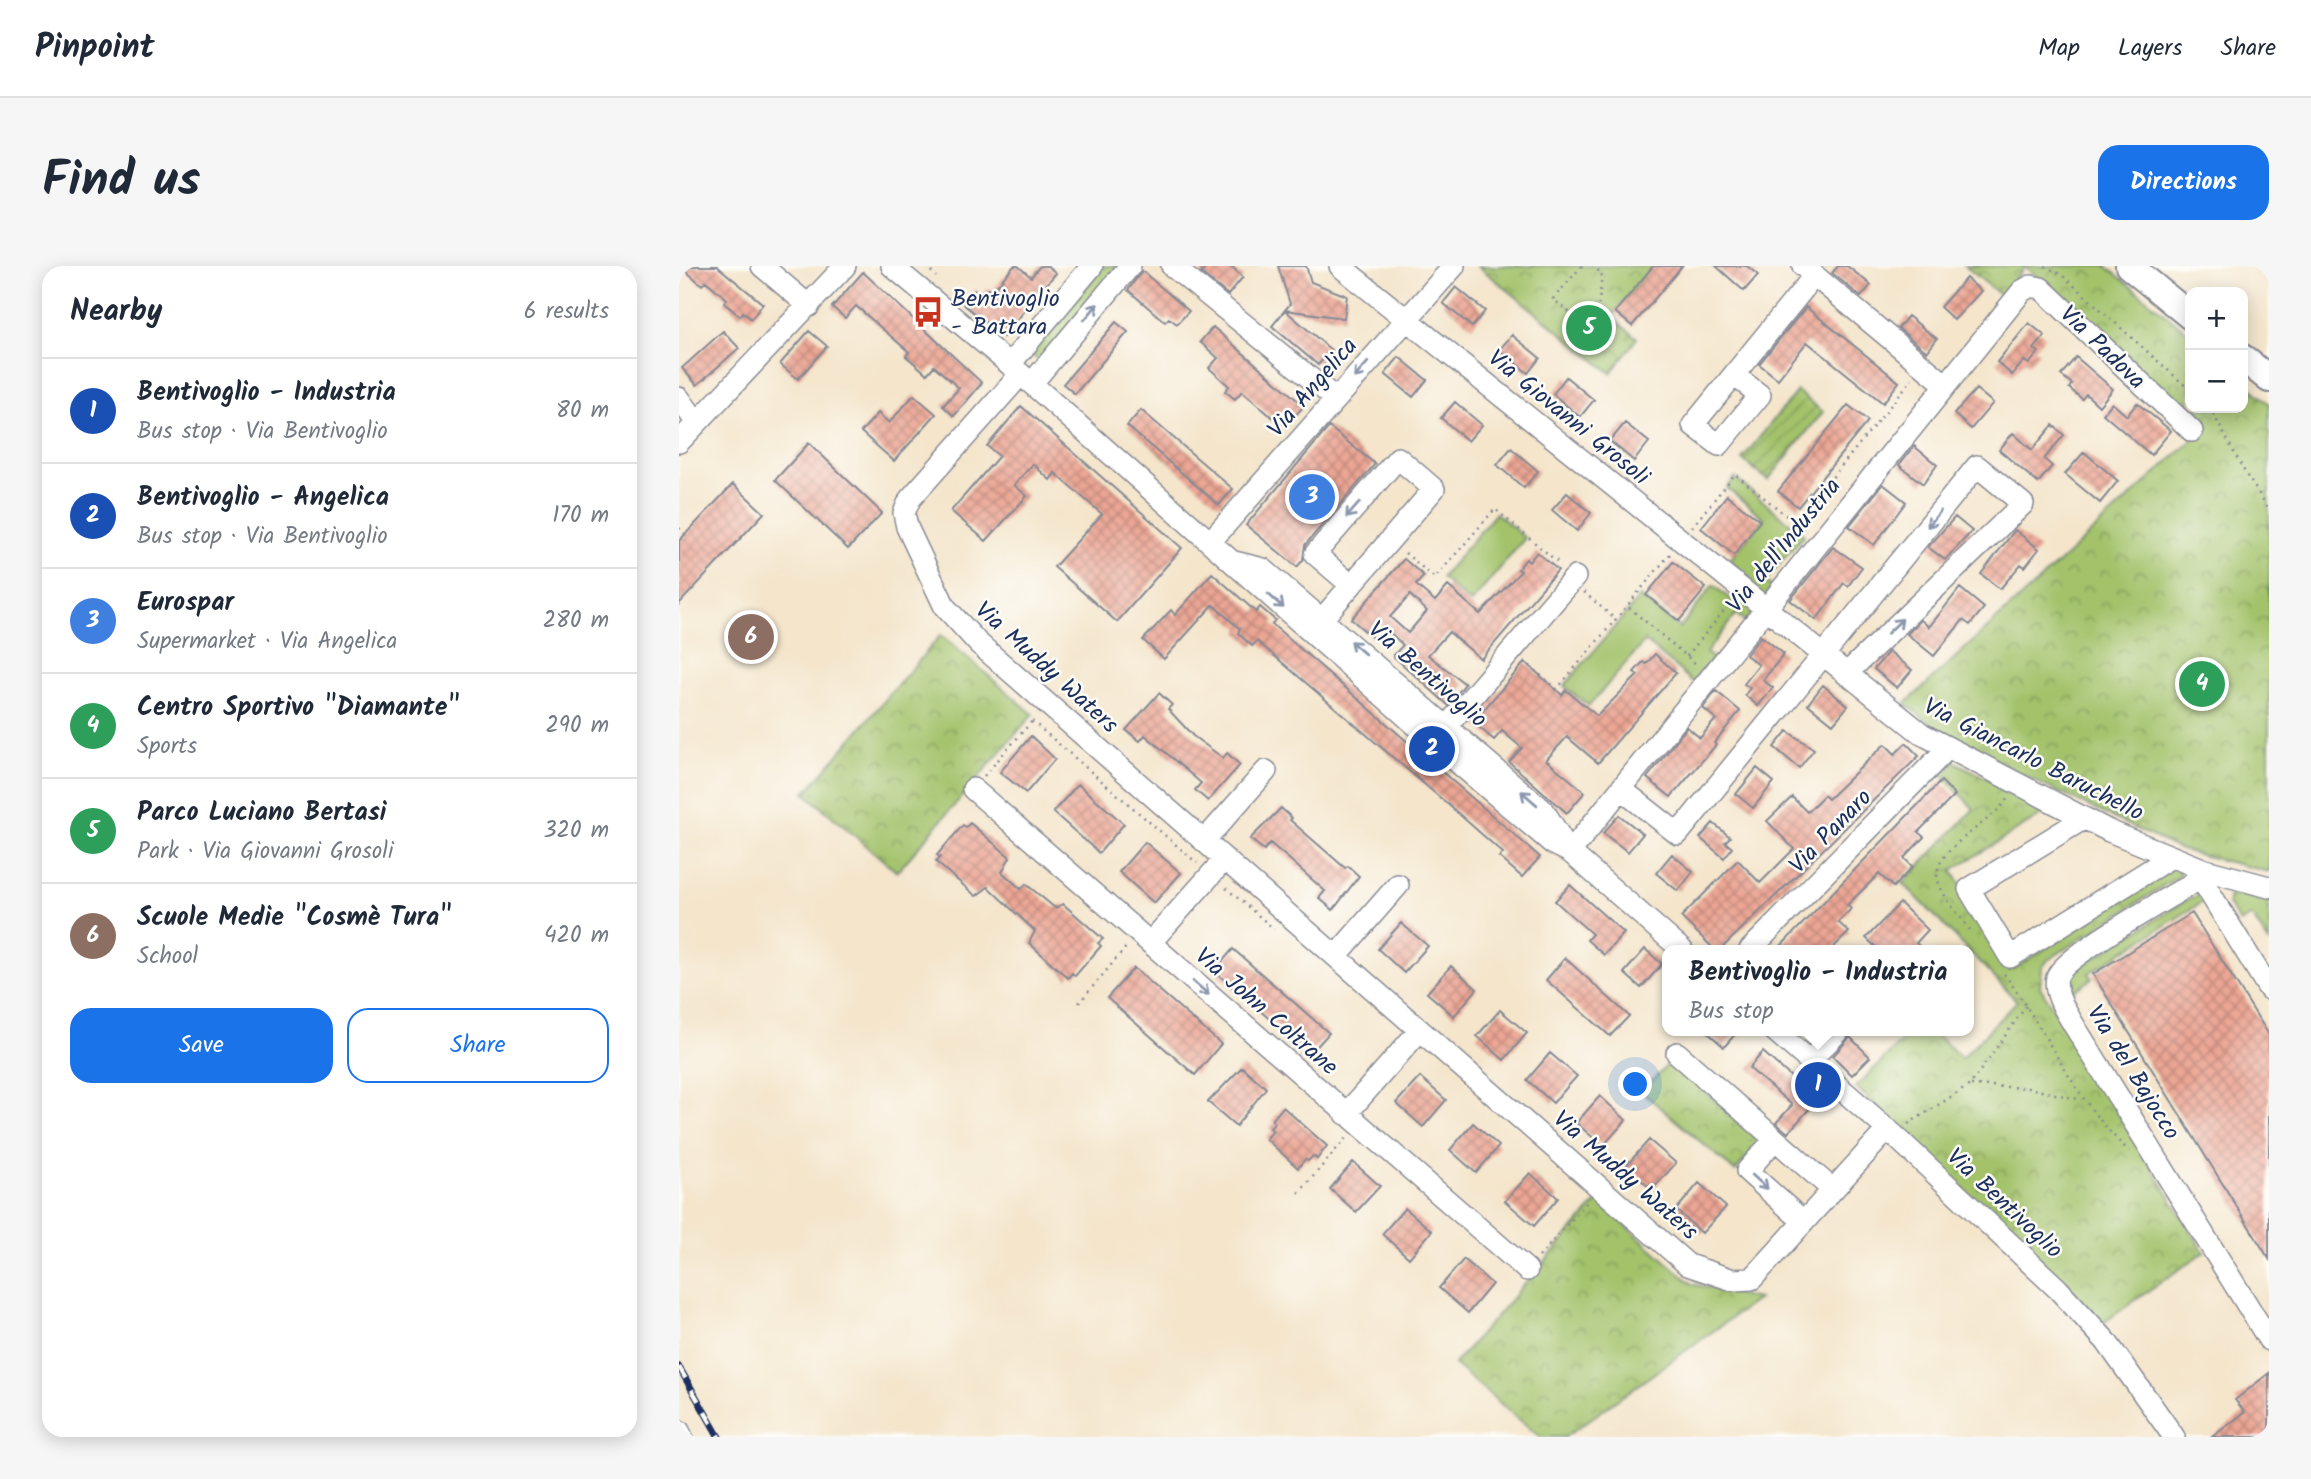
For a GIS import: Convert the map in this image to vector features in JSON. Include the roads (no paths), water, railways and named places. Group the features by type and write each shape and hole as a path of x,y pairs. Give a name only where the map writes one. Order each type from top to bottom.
{"main road":[{"path":"2129,266 2185,312"},
{"path":"2248,362 2269,379"}],"street":[{"path":"762,266 810,306"},
{"path":"679,442 845,266"},
{"name":"Via Bentivoglio","path":"891,266 1021,374 1321,642 1552,843 1570,852 1676,945"},
{"name":"Via Bentivoglio","path":"911,266 954,316"},
{"path":"1021,374 1092,266"},
{"path":"1021,374 1130,266"},
{"path":"1173,266 1336,399"},
{"name":"Via Giovanni Grosoli","path":"1340,266 1771,602"},
{"name":"Via Angelica","path":"1210,542 1454,266"},
{"path":"1734,375 1760,395 1719,445 1693,425 1734,375 1808,271 1946,385"},
{"name":"Via dell'Industria","path":"1570,852 2022,290 2035,286 2045,292"},
{"name":"Via Padova","path":"2045,292 2192,431"},
{"name":"Via Muddy Waters","path":"1021,374 910,499 904,520 951,616 1047,704 1688,1265 1733,1280 1748,1280 1756,1276 1833,1190 1891,1133"},
{"path":"679,398 697,423"},
{"path":"1303,625 1323,618 1434,489 1398,458 1315,554 1351,585"},
{"path":"1621,789 1678,834 1977,466 2023,504 1846,674"},
{"name":"Via Bentivoglio","path":"1231,561 1263,569 1323,618 1544,811 1570,852"},
{"path":"1447,726 1575,577"},
{"name":"Via Giancarlo Baruchello","path":"1771,602 1823,656 1900,718 1947,749 2083,819 2171,857 2197,872 2269,887"},
{"path":"1321,642 1323,618"},
{"name":"Via Panaro","path":"1755,945 1947,749"},
{"path":"1204,841 1266,771"},
{"name":"Via John Coltrane","path":"973,789 1527,1270"},
{"path":"2083,819 1969,889 2010,957 2171,857"},
{"path":"1144,938 1225,859"},
{"path":"2197,872 2269,989"},
{"name":"Via del Bajocco","path":"2197,872 2073,959 2060,971 2056,980 2058,993 2075,1027 2269,1340"},
{"path":"1336,957 1398,885"},
{"path":"1352,1120 1420,1030"},
{"name":"Via Bentivoglio","path":"1781,1036 1891,1133 2083,1315 2106,1341 2174,1437"},
{"path":"1809,1061 1834,1036"},
{"path":"1677,1053 1833,1190"},
{"path":"1775,1139 1747,1171 1804,1222"},
{"path":"679,1432 683,1437"}],"railway":[{"path":"679,1367 719,1437"}],"place":[{"name":"Bentivoglio - Battara","path":"928,312"},
{"name":"Parco Luciano Bertasi","path":"1589,328"},
{"name":"Eurospar","path":"1312,497"},
{"name":"Scuole Medie \"Cosmè Tura\"","path":"751,637"},
{"name":"Centro Sportivo \"Diamante\"","path":"2202,684"},
{"name":"Bentivoglio - Angelica","path":"1432,749"},
{"name":"Bentivoglio - Industria","path":"1818,1085"}]}
